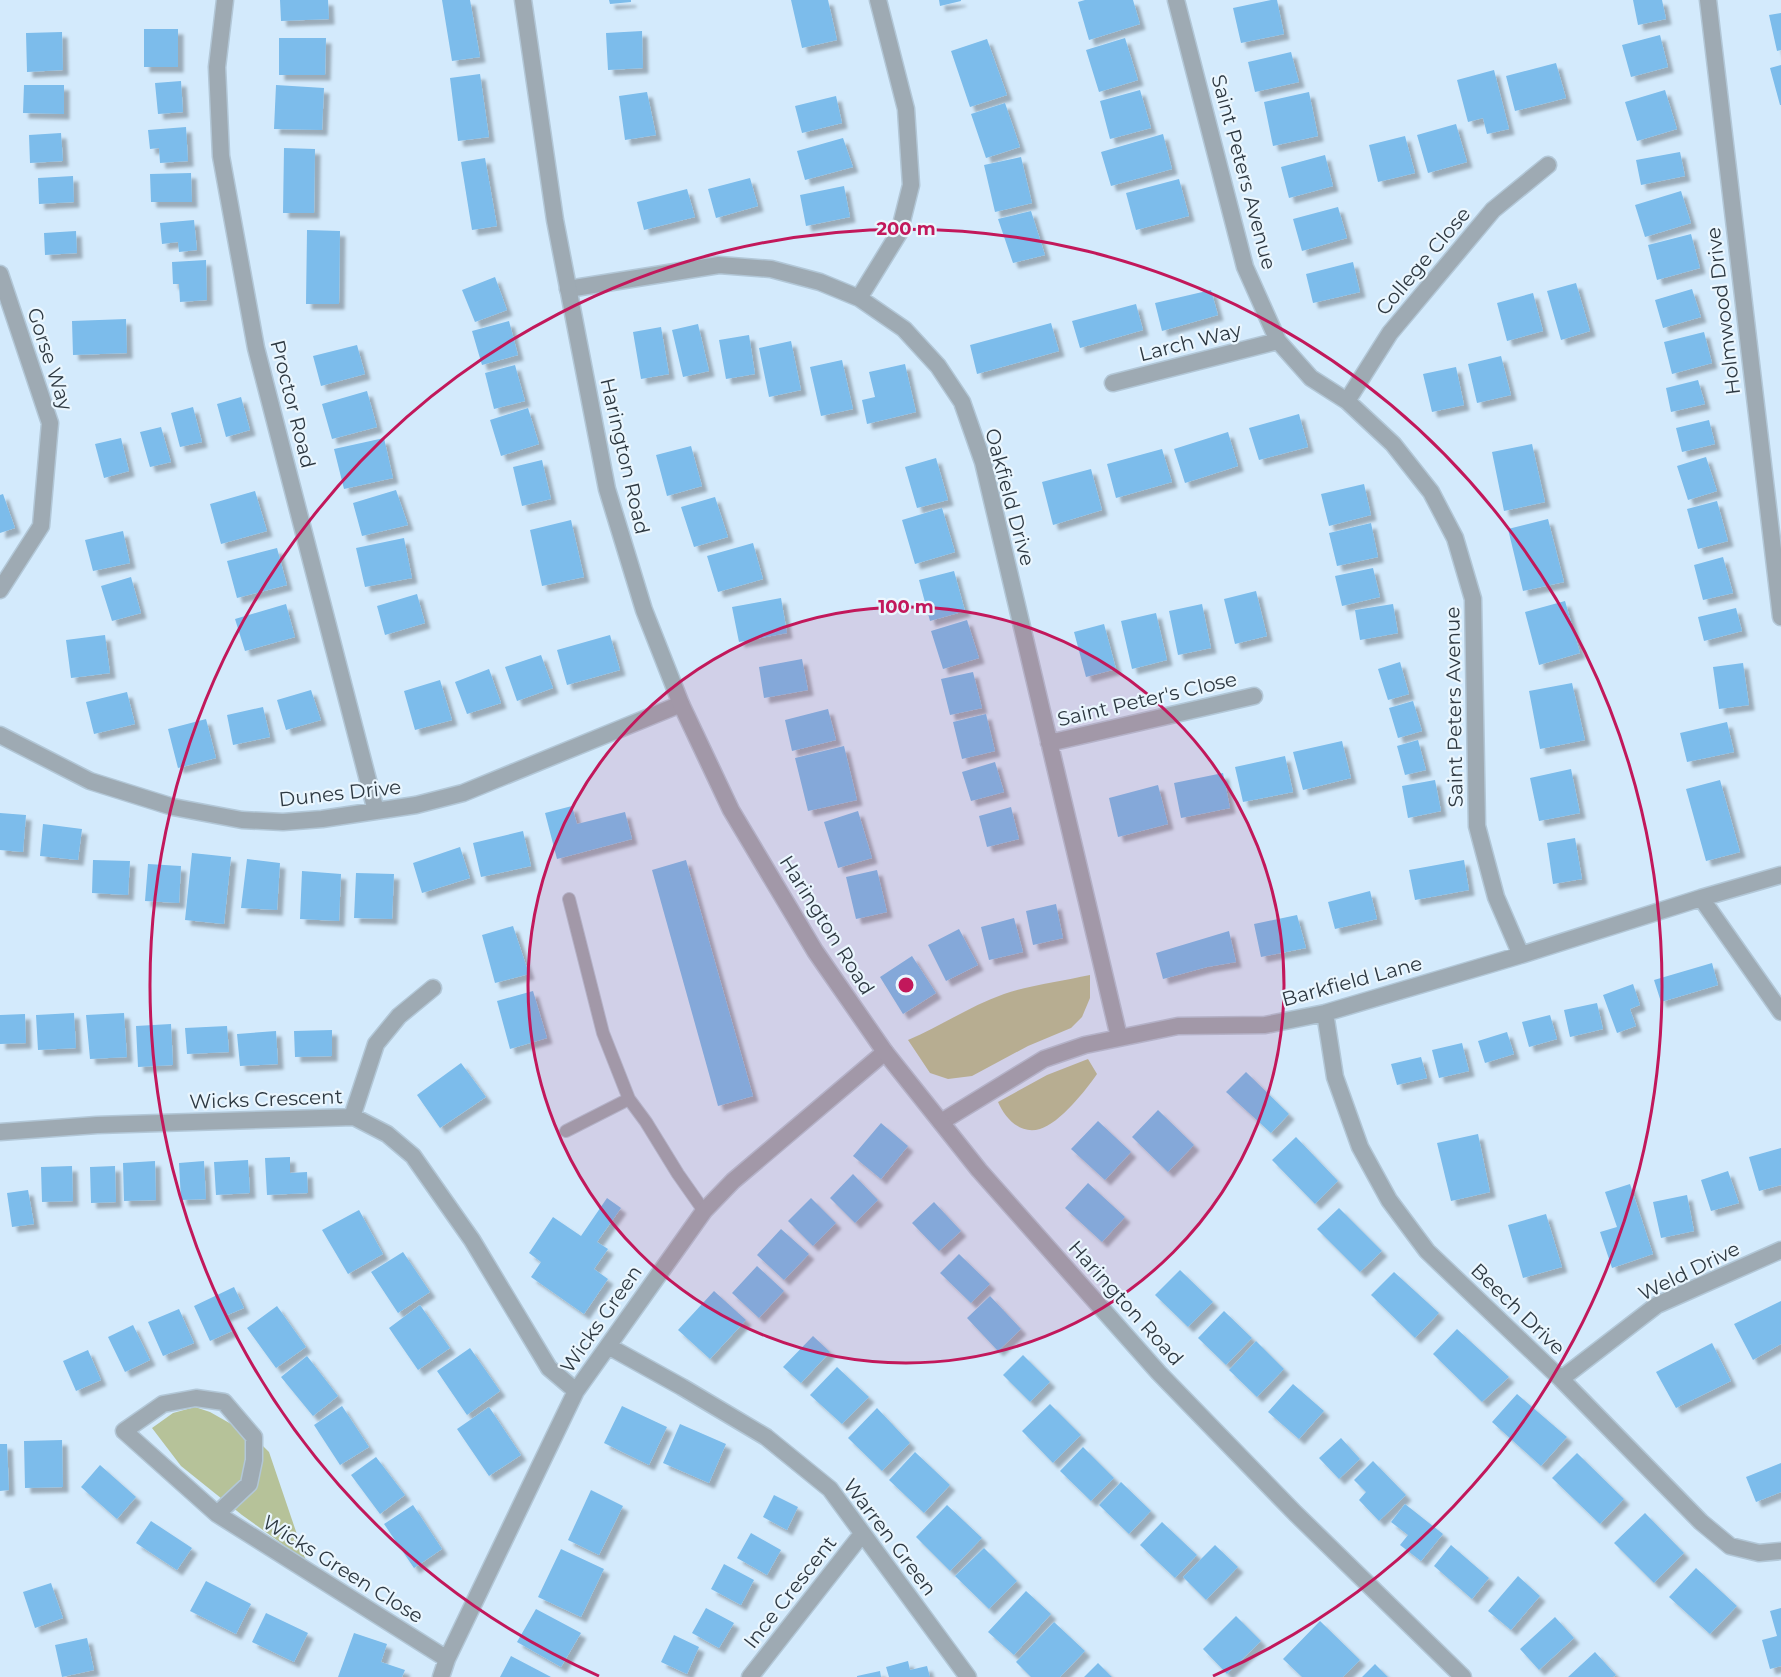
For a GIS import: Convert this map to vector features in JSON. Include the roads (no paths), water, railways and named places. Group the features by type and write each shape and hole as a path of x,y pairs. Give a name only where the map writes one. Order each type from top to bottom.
{"street":[{"name":"Proctor Road","path":"225,0 217,66 221,156 256,348 376,811"},
{"name":"Harington Road","path":"523,0 555,220 607,489 644,610 681,704 731,810 815,951 885,1052 979,1170 1159,1373 1295,1513 1463,1677"},
{"path":"859,298 899,233 911,185 906,110 878,0"},
{"name":"Saint Peters Avenue","path":"1176,0 1245,267 1278,341 1311,378 1347,401 1393,444 1431,492 1455,538 1473,599 1477,826 1496,897 1521,955"},
{"name":"Holmwood Drive","path":"1708,0 1781,617"},
{"name":"College Close","path":"1347,401 1390,333 1493,210 1548,165"},
{"name":"Oakfield Drive","path":"568,289 719,265 771,269 820,282 859,298 904,329 938,366 962,402 982,462 1119,1037"},
{"name":"Gorse Way","path":"0,274 50,423 41,526 0,590"},
{"name":"Larch Way","path":"1113,383 1278,341"},
{"name":"Saint Peter's Close","path":"1049,743 1254,696"},
{"name":"Dunes Drive","path":"0,735 90,781 173,807 242,820 283,822 322,819 416,805 464,793 681,704"},
{"name":"Barkfield Lane","path":"941,1122 1044,1059 1119,1037 1178,1026 1265,1025 1325,1013 1521,955 1701,897 1781,875"},
{"path":"1701,897 1781,1012"},
{"path":"352,1117 376,1044 399,1016 433,988"},
{"name":"Beech Drive","path":"1325,1013 1335,1077 1360,1147 1389,1200 1427,1251 1561,1379 1701,1522 1730,1546 1759,1554 1781,1551"},
{"name":"Wicks Green","path":"441,1677 447,1659 576,1391 704,1210 733,1181 885,1052"},
{"name":"Wicks Crescent","path":"0,1132 97,1125 352,1117 387,1134 413,1156 472,1240 549,1368 576,1391"},
{"name":"Weld Drive","path":"1561,1379 1657,1305 1781,1250"},
{"name":"Warren Green","path":"608,1346 766,1437 830,1489 968,1677"},
{"name":"Wicks Green Close","path":"217,1514 249,1485 254,1460 254,1437 224,1402 196,1398 163,1404 124,1431 217,1514 447,1659"},
{"name":"Ince Crescent","path":"750,1677 862,1534"}],"lane":[{"path":"569,899 603,1033 629,1099 704,1210"},
{"path":"566,1131 629,1099"}]}
